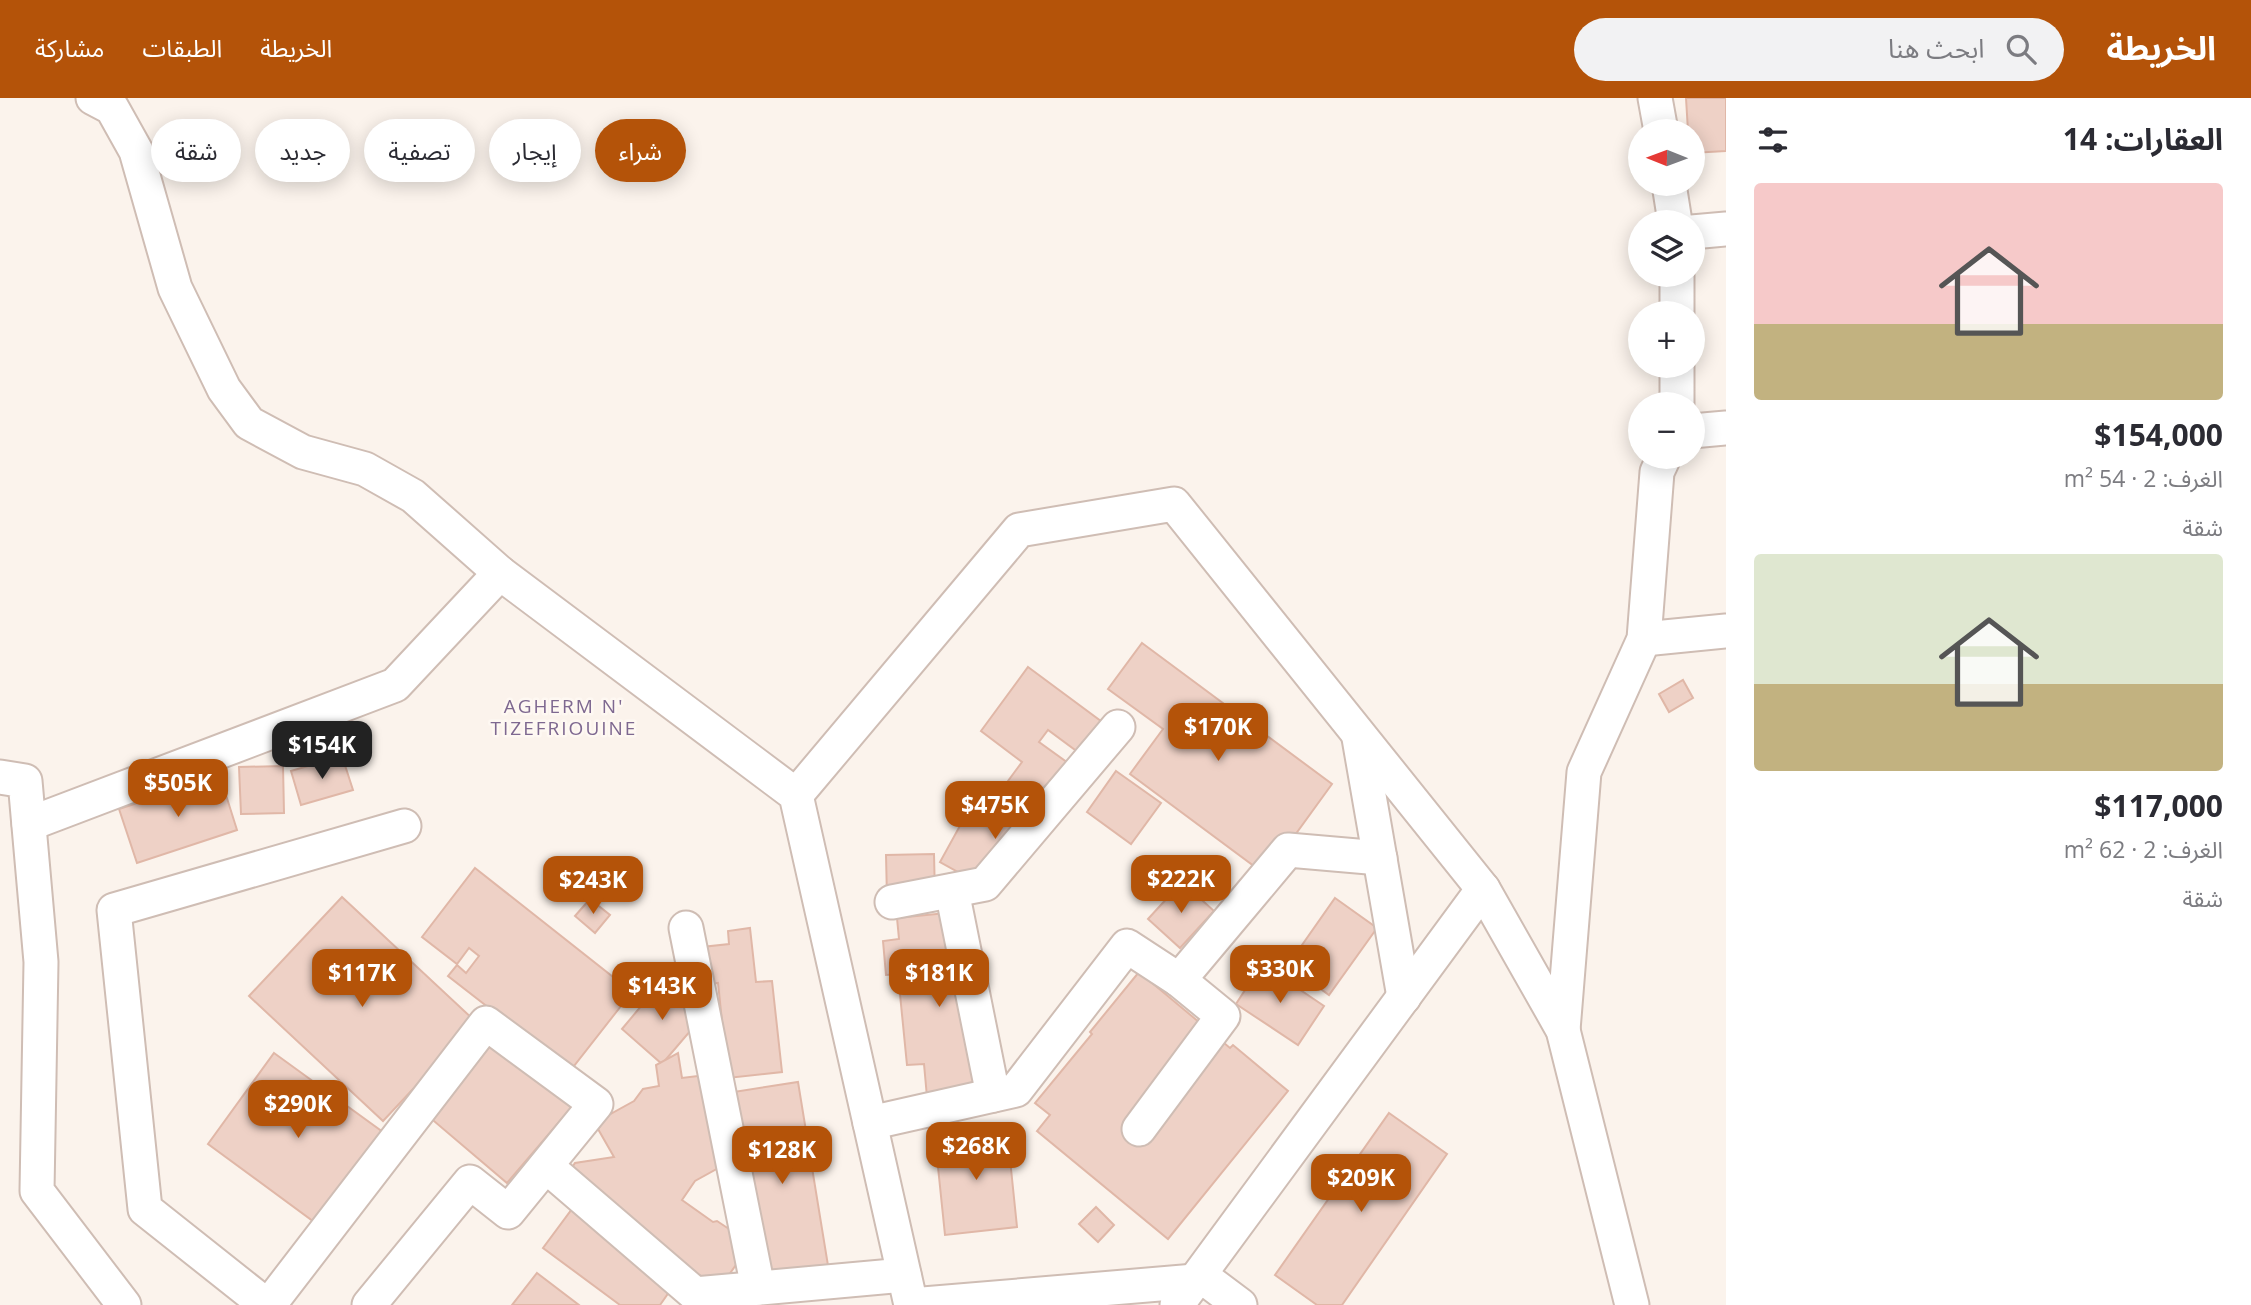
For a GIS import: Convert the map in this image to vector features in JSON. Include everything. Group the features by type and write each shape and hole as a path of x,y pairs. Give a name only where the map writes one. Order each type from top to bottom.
{"street":[{"path":"93,98 112,108 136,151 175,288 224,389 249,423 303,453 365,470 413,496 500,573 796,794 909,1295"},
{"path":"1655,98 1659,119"},
{"path":"1705,231 1726,229"},
{"path":"1705,430 1726,428"},
{"path":"1563,1030 1584,772 1644,639 1658,469"},
{"path":"796,794 1019,530 1174,504 1483,889 1563,1030 1632,1305"},
{"path":"29,824 395,685 500,573"},
{"path":"1644,639 1726,631"},
{"path":"892,902 985,884 1118,727"},
{"path":"1359,734 1404,997"},
{"path":"0,777 25,781 29,824 41,962 37,1191 124,1305"},
{"path":"369,1305 470,1182 508,1212 596,1104 486,1023 268,1305 145,1209 114,910 404,826"},
{"path":"1179,980 1287,850 1380,858"},
{"path":"1191,1287 1483,889"},
{"path":"952,891 993,1095"},
{"path":"686,929 758,1288"},
{"path":"870,1123 1016,1090 1127,946 1179,980 1223,1016 1139,1129"},
{"path":"546,1166 694,1299 758,1288 909,1295 1191,1287 1240,1305"}],"building":[{"path":"1686,98 1726,98 1726,151 1705,152 1705,119 1687,119"},
{"path":"1142,643 1332,784 1266,875 1130,774 1163,729 1108,689"},
{"path":"1028,667 1117,733 1094,764 1048,730 1039,742 1082,773 1052,814 1008,781 1022,762 981,731"},
{"path":"1683,680 1693,698 1669,712 1659,694"},
{"path":"342,756 353,790 301,805 291,771"},
{"path":"283,766 284,813 241,814 239,767"},
{"path":"1116,771 1161,803 1131,844 1087,812"},
{"path":"220,776 237,830 137,863 119,809"},
{"path":"977,795 1013,816 1023,797 1055,815 996,893 940,862"},
{"path":"934,854 935,896 887,898 886,855"},
{"path":"475,868 632,992 570,1071 448,976 457,965 466,973 479,956 469,948 457,964 422,937"},
{"path":"1182,882 1214,911 1180,948 1148,919"},
{"path":"342,897 476,1022 383,1121 249,996"},
{"path":"1335,898 1377,928 1329,995 1288,965"},
{"path":"590,899 610,915 595,933 575,916"},
{"path":"966,911 985,1113 929,1119 924,1064 907,1065 898,974 886,975 883,941 899,939 897,918"},
{"path":"750,928 756,982 772,981 782,1072 728,1078 718,983 688,987 702,947 729,944 728,931"},
{"path":"1262,964 1324,1006 1298,1045 1236,1004"},
{"path":"1139,972 1230,1048 1233,1045 1288,1091 1168,1239 1037,1131 1050,1115 1035,1103"},
{"path":"662,981 703,1016 662,1064 622,1029"},
{"path":"492,1039 572,1107 507,1183 428,1116"},
{"path":"274,1053 387,1135 321,1227 208,1144"},
{"path":"678,1053 682,1078 698,1076 705,1071 731,1161 695,1181 682,1200 713,1222 717,1221 732,1231 738,1262 714,1296 563,1181 575,1163 614,1157 598,1129 607,1116 634,1101 643,1089 659,1086 656,1065"},
{"path":"798,1082 832,1290 774,1300 752,1170 747,1170 721,1094"},
{"path":"1389,1113 1447,1154 1342,1305 1317,1305 1275,1275"},
{"path":"1007,1130 1017,1227 945,1235 935,1138"},
{"path":"1096,1207 1114,1225 1098,1242 1079,1224"},
{"path":"572,1209 674,1285 660,1305 620,1305 543,1248"},
{"path":"537,1273 579,1305 512,1305"}],"district":[{"name":"AGHERM N' TIZEFRIOUINE","path":"564,717"}]}
